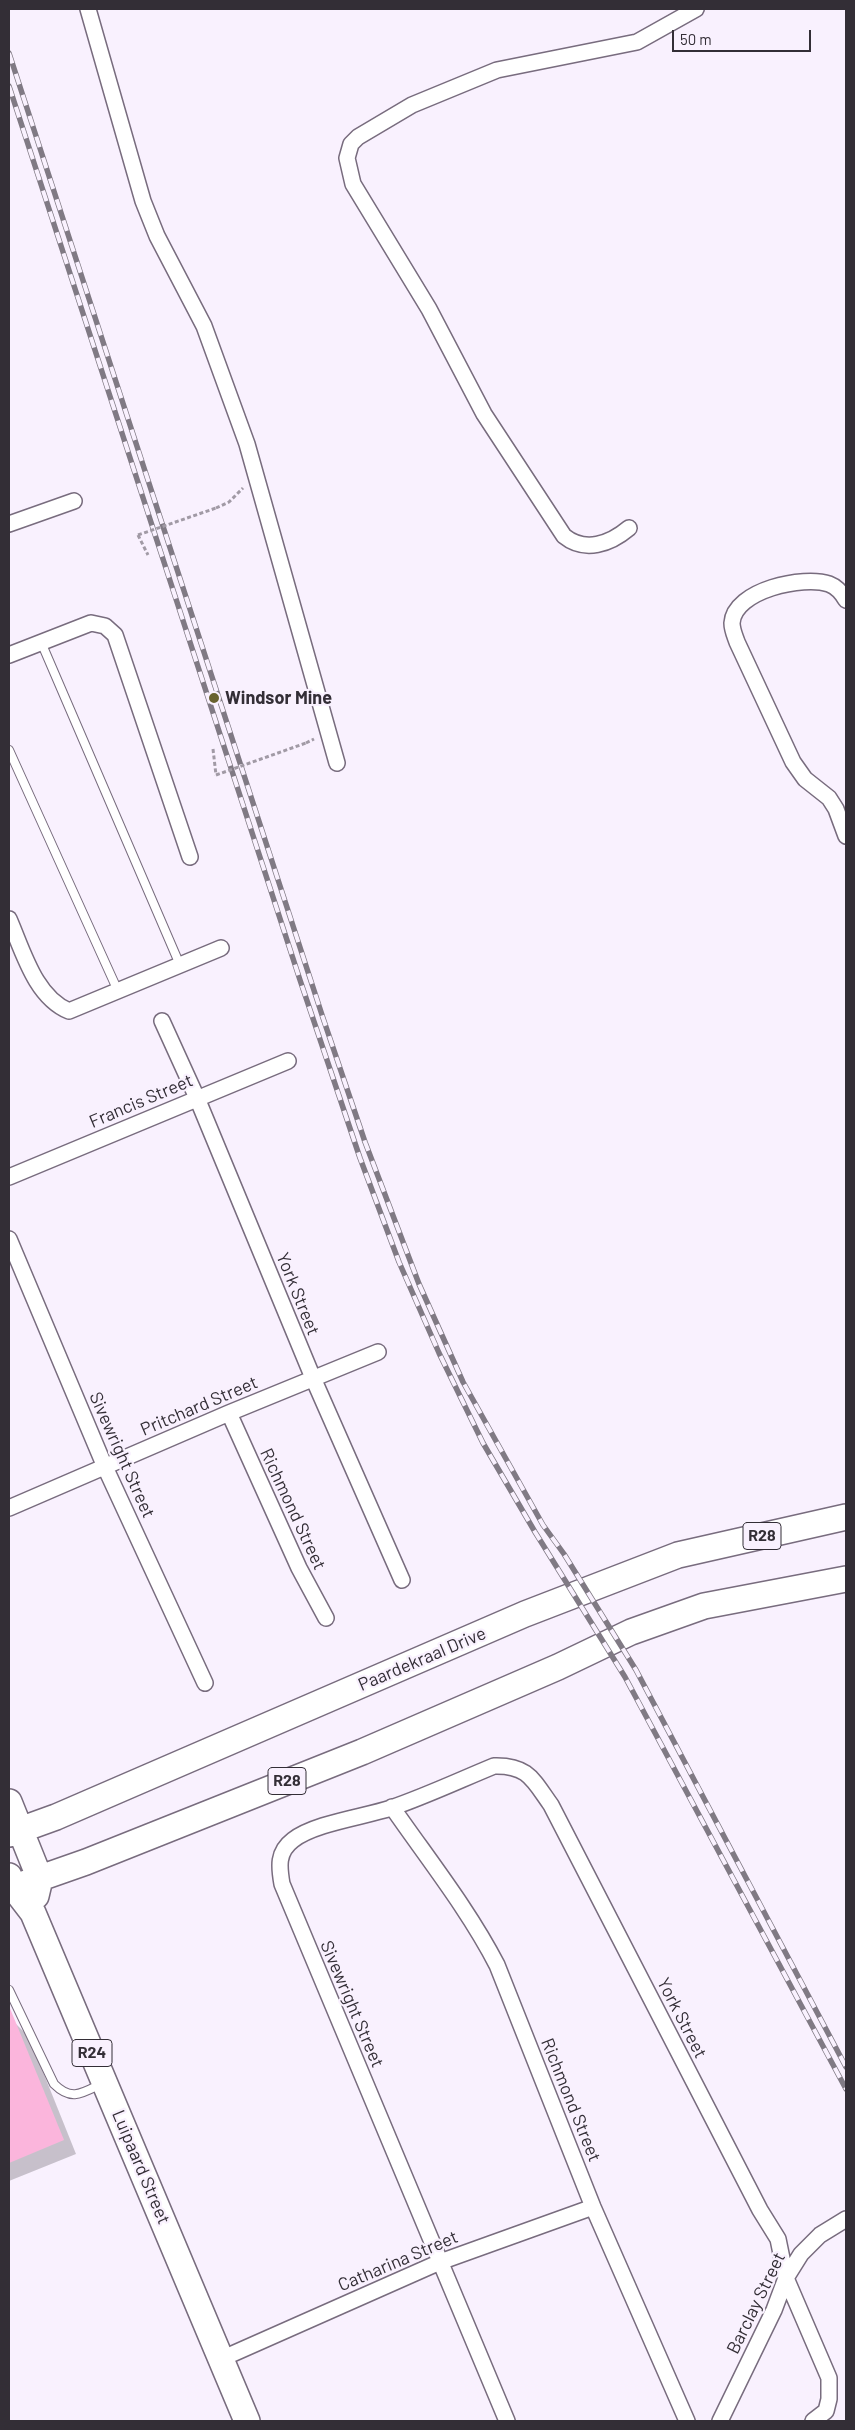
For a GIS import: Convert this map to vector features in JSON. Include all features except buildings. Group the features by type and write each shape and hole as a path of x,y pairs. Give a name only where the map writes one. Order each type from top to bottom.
{"main road":[{"name":"Paardekraal Drive","path":"15,1832 56,1817 525,1614 678,1555 846,1517"},
{"name":"R28","path":"10,1884 40,1879 362,1752 558,1667 631,1632 704,1606 846,1579"},
{"path":"9,1802 15,1832 40,1879 33,1913"},
{"name":"Luipaard Street","path":"10,1884 33,1913 247,2421"}],"street":[{"path":"88,9 143,200 157,236 204,326 244,435 337,763"},
{"path":"629,528 610,541 593,545 576,544 564,536 484,414 429,309 353,184 347,158 351,144 358,137 412,105 496,70 637,42 696,9"},
{"path":"9,524 74,501"},
{"path":"846,600 837,588 820,582 794,583 770,588 748,599 739,608 732,623 738,642 793,762 805,779 829,798 836,808 846,836"},
{"path":"9,655 91,623 105,626 114,634 190,857"},
{"path":"9,920 31,971 52,1002 69,1011 222,948"},
{"name":"York Street","path":"162,1021 197,1098 313,1378 402,1580"},
{"name":"Francis Street","path":"9,1177 288,1061"},
{"name":"Sivewright Street","path":"9,1239 105,1467 205,1683"},
{"name":"Pritchard Street","path":"9,1508 229,1413 378,1352"},
{"name":"Richmond Street","path":"229,1413 299,1568 326,1618"},
{"name":"Sivewright Street","path":"507,2421 282,1884 279,1865 282,1852 294,1839 316,1829 392,1807 494,1766 511,1765 523,1771 533,1780"},
{"name":"York Street","path":"533,1780 551,1805 760,2210 778,2239 786,2278"},
{"name":"Richmond Street","path":"392,1807 461,1905 484,1940 497,1965 593,2207 687,2421"},
{"name":"Catharina Street","path":"221,2359 440,2262 593,2207"},
{"name":"Barclay Street","path":"720,2421 774,2310 786,2278 807,2248 820,2235 846,2219"},
{"path":"786,2278 829,2378 829,2399 826,2411 812,2421"}],"lane":[{"path":"41,642 180,965"},
{"path":"9,750 118,991"},
{"path":"9,1990 54,2084 63,2093 75,2095 105,2082"}],"path":[{"path":"148,555 138,535 229,502"},
{"path":"213,749 216,775 306,743"}],"railway":[{"path":"9,53 323,1018 365,1142 419,1284 463,1382 543,1525 564,1554 636,1670 846,2067"},
{"path":"9,86 300,980 360,1158 399,1262 439,1353 483,1443 535,1532 625,1677 846,2089"}],"place":[{"name":"Windsor Mine","path":"214,698"}]}
